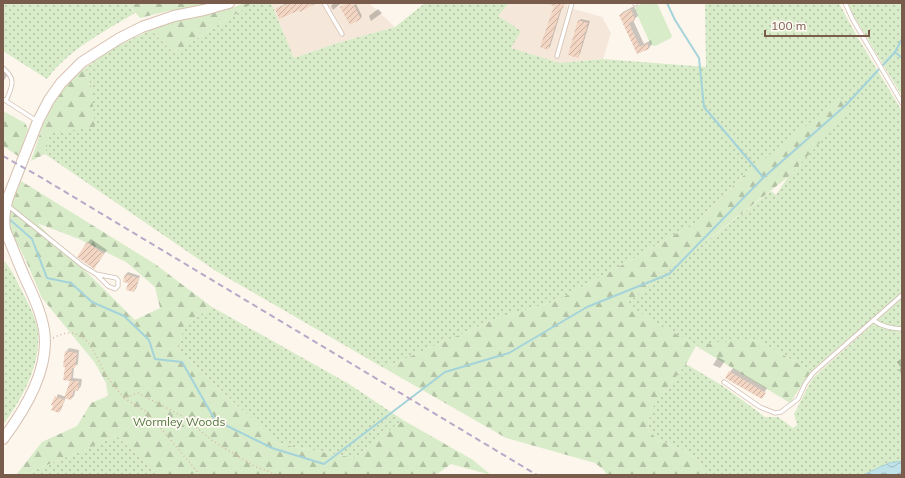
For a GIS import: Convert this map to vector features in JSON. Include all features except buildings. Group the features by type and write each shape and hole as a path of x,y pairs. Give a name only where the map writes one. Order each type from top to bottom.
{"street":[{"path":"3,440 15,423 29,398 43,361 45,351 44,331 38,308 3,222 8,200 38,121 48,100 61,82 82,62 142,26 174,16 229,3"}],"lane":[{"path":"324,3 342,34"},
{"path":"557,56 572,3"},
{"path":"845,3 853,20 902,103"},
{"path":"3,68 8,73 12,81 11,88 4,100 38,121"},
{"path":"8,200 23,217 74,259 96,274 108,286 115,289 118,286 118,280 116,278 96,274"},
{"path":"724,382 760,407 775,413 781,412 798,399 805,384 813,373 902,295"},
{"path":"873,320 878,324 902,329"}],"path":[{"path":"45,351 53,338 61,334 74,334 85,338 97,355 106,375 124,398 147,412 200,475"},
{"path":"124,398 138,393 182,416 213,441 254,466 278,475"}],"shaded area":[{"path":"271,3 369,3 395,27 334,44 294,58"},
{"path":"509,3 568,3 567,7 602,17 611,33 603,59 560,63 510,48 498,16"}],"green space":[{"path":"3,3 127,3 135,13 99,34 76,50 56,68 47,79 3,51"},
{"path":"127,3 213,3 201,7 168,11 140,18"},
{"path":"244,3 253,3 174,53 151,30 173,21 196,18"},
{"path":"253,3 271,3 294,58 334,44 395,27 425,3 509,3 498,16 521,31 511,48 560,63 603,59 706,67 705,4 839,3 855,33 902,111 902,293 811,371 757,340 696,346 625,304 771,191 776,195 788,177 848,111 742,177 698,221 624,264 556,301 498,318 384,368 216,271 45,154 50,133 91,87 85,68 115,47 151,30 174,53"},
{"path":"644,3 657,3 672,36 671,38 655,46 651,45 635,10 636,6"},
{"path":"848,3 902,3 902,96 852,13"},
{"path":"85,68 91,87 95,127 50,133 45,154 31,161 50,107 62,87"},
{"path":"842,100 849,111 788,177 626,304 696,346 686,364 651,409 648,424 649,431 659,441 683,450 699,460 705,475 607,475 604,470 595,463 506,438 384,368 498,318 556,301 698,221 742,177 837,101"},
{"path":"3,111 25,123 28,129 18,156 3,146"},
{"name":"Wormley Woods","path":"21,181 155,264 212,307 184,325 178,350 278,444 355,458 403,420 473,460 491,475 451,464 436,475 158,475 117,436 23,475 16,475 42,442 77,426 91,403 108,396 106,383 95,363 42,298 10,229 9,220 12,204","holes":["37,223 79,239 126,262 155,287 160,308 135,320"]},
{"path":"3,260 14,275 32,311 38,331 38,344 29,381 17,404 3,425"},
{"path":"902,298 902,461 889,463 863,475 705,475 699,460 683,450 659,441 649,431 648,424 651,409 686,364 723,386 765,417 778,417 793,428 797,425 794,414 814,377"},
{"path":"212,307 349,384 403,420 355,458 278,444 178,350 184,325"},
{"path":"757,340 811,371 790,403 696,346 717,342"},
{"path":"117,436 158,475 23,475"}],"water":[{"path":"902,461 902,475 863,475 889,463"}],"waterway":[{"path":"667,3 675,20 699,58 704,107 763,177"},
{"path":"8,218 32,239 47,278 71,283 92,302 124,316 149,340 155,359 182,362 215,420 272,448 324,464 445,372 509,353 587,307 669,274 763,178 846,105 895,52 902,39"},
{"path":"895,52 902,58"}],"railway":[{"path":"3,156 537,475"}]}
